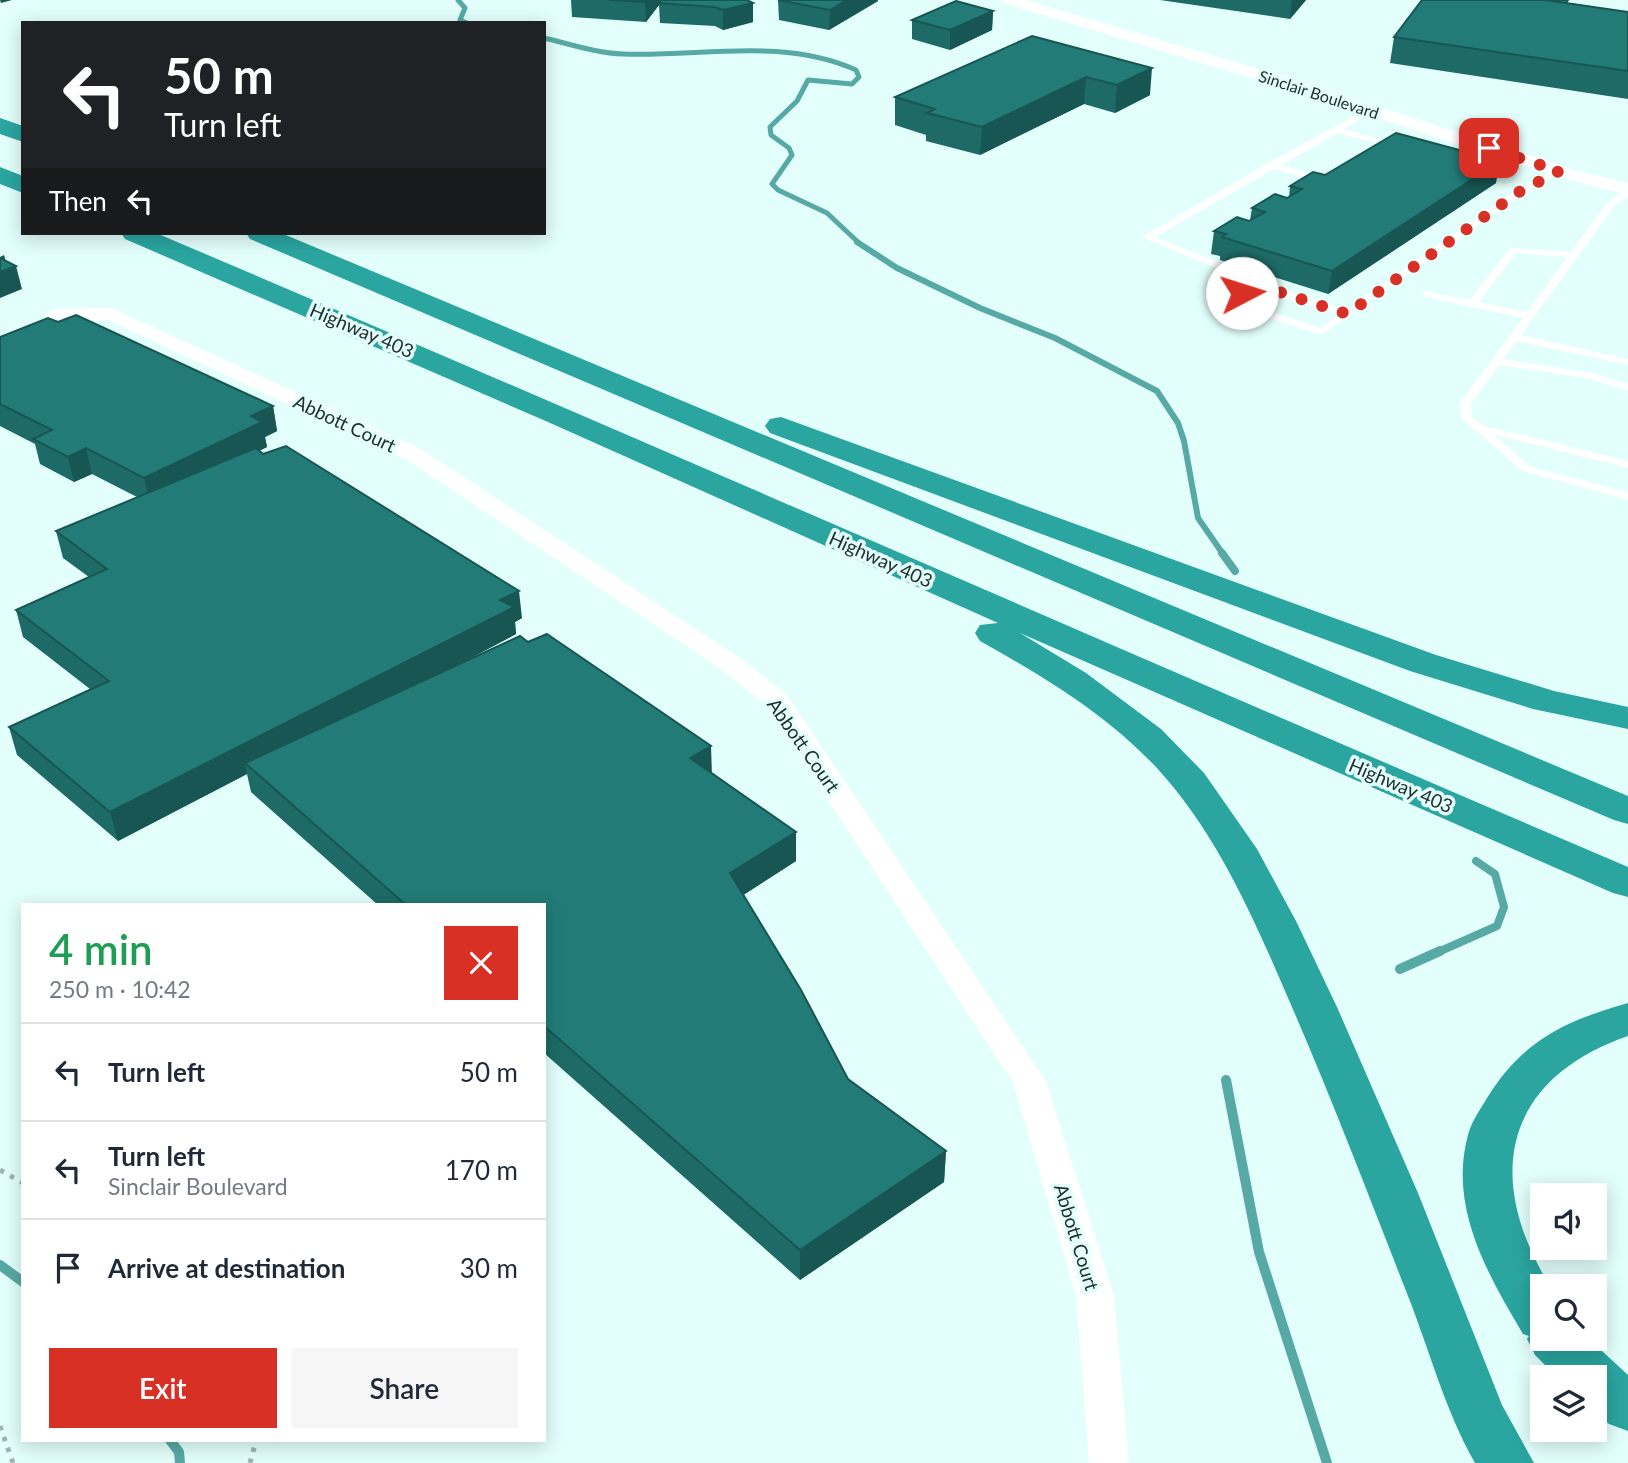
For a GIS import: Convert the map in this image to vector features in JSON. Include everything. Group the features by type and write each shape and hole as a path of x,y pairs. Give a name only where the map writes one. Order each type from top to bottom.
{"highway":[{"path":"0,125 21,134"},
{"path":"0,175 21,184"},
{"name":"Highway 403","path":"139,235 559,415 997,610 1628,883"},
{"path":"264,235 1628,811"},
{"path":"345,268 401,284 1423,663 1546,701 1628,718"},
{"path":"559,415 586,436 843,555 1041,659 1099,697 1156,745 1189,781 1233,839 1264,897 1336,1052 1452,1343 1468,1394 1506,1463"},
{"path":"1530,1298 1506,1255 1492,1215 1487,1175 1492,1133 1519,1084 1554,1051 1588,1031 1628,1019"},
{"path":"1567,1351 1580,1365"},
{"path":"1607,1390 1628,1408"}],"street":[{"name":"Sinclair Boulevard","path":"1009,0 1628,191"},
{"name":"Abbott Court","path":"55,315 111,314 413,454 732,664 776,700 1029,1081 1095,1295 1109,1463"}],"lane":[{"path":"1347,314 1255,284 1242,275 1195,254 1147,237 1371,110"},
{"path":"1335,129 1414,152"},
{"path":"1271,165 1322,179 1310,186"},
{"path":"1255,284 1228,301 1321,332 1519,192 1559,171"},
{"path":"1628,191 1612,202 1465,404 1466,417 1527,469 1628,496"},
{"path":"1195,254 1206,248"},
{"path":"1472,304 1513,250 1574,255"},
{"path":"1426,294 1529,316"},
{"path":"1514,337 1628,362"},
{"path":"1496,361 1593,376 1624,387 1628,372"},
{"path":"1478,427 1628,465"}],"path":[{"path":"0,1170 21,1182"},
{"path":"0,1426 13,1463"},
{"path":"250,1463 255,1442"}],"building":[{"path":"609,0 647,0 645,2"},
{"path":"661,0 747,0 753,3 723,10 715,7 659,3"},
{"path":"778,0 847,0 830,10"},
{"path":"1422,0 1545,0 1628,12 1628,71 1394,37"},
{"path":"1545,0 1568,0 1566,3"},
{"path":"956,1 993,11 950,30 912,20"},
{"path":"1032,36 1152,68 1117,85 1086,77 982,127 927,113 935,109 895,97"},
{"path":"1396,133 1500,161 1332,271 1222,237 1226,234 1214,231 1237,217 1249,221 1265,212 1252,208 1275,194 1287,198 1302,189 1290,186 1313,172 1325,175"},
{"path":"0,258 16,266 0,272"},
{"path":"76,315 273,406 251,416 262,422 144,478 86,448 68,457 33,439 52,430 0,404 0,337 48,318 58,322"},
{"path":"286,446 519,591 500,600 514,607 110,812 9,727 109,681 16,610 107,569 56,531 256,448 263,454"},
{"path":"547,634 711,746 690,758 796,832 730,873 801,990 848,1079 946,1151 800,1250 546,1028 546,903 404,903 245,763 520,636 528,642"}],"waterway":[{"path":"458,0 465,8 460,20 462,21"},
{"path":"546,38 623,54 770,51 828,60 856,70 859,77 852,84 808,80 797,101 770,127 771,135 789,148 792,155 772,184 778,190 827,213 859,243"},
{"path":"857,242 897,268 980,308 1055,338 1157,391 1178,423 1184,441 1198,518 1223,554"},
{"path":"1222,553 1235,571"},
{"path":"1436,953 1497,926 1504,907 1495,874 1476,861"},
{"path":"1400,969 1440,951"},
{"path":"1226,1080 1259,1252 1327,1463"},
{"path":"0,1265 21,1281"},
{"path":"172,1442 179,1452 180,1463"}],"route":[{"path":"1242,293 1255,284 1347,314 1519,192 1559,171 1489,148"}]}
